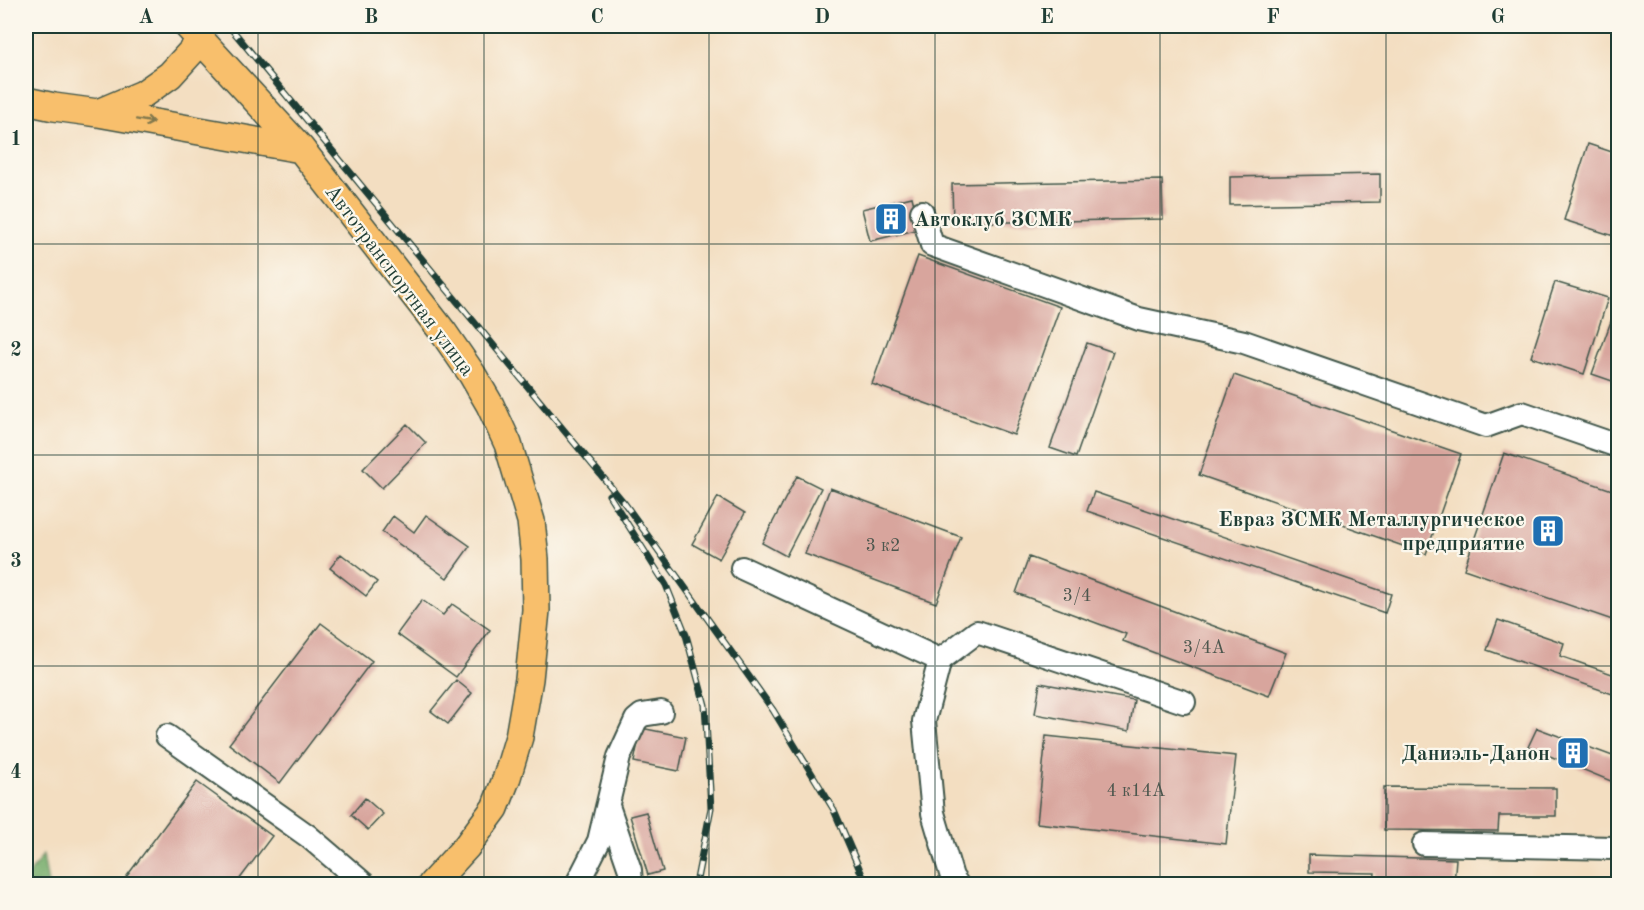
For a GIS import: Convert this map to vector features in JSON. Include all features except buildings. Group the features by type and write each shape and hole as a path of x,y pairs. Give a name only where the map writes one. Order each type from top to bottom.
{"main road":[{"path":"98,113 143,94 170,75 195,33"},
{"name":"Автотранспортная улица","path":"195,33 301,149 443,332 472,374 508,444 531,521 535,559 536,610 519,737 495,808 467,846 432,885"},
{"path":"26,101 301,149"}],"lane":[{"path":"922,212 932,245 1139,319 1244,342 1486,426 1522,413 1618,446"},
{"path":"742,568 940,660"},
{"path":"957,885 952,877 933,813 924,721 940,660 977,632 1184,702"},
{"path":"577,885 599,841 619,757 636,720 642,715 661,712"},
{"path":"167,736 308,836 363,885"},
{"path":"608,806 630,870 631,885"},
{"path":"1424,844 1615,848 1618,850"}],"green space":[{"path":"43,855 48,884 26,884 28,876"}],"railway":[{"path":"229,26 625,504 773,710 834,810 866,884"},
{"path":"609,495 666,585 686,635 705,705 711,808 696,884"}],"place":[{"name":"Автоклуб ЗСМК","path":"891,219"},
{"name":"Евраз ЗСМК Металлургическое предприятие","path":"1548,531"},
{"name":"Даниэль-Данон","path":"1573,753"}]}
